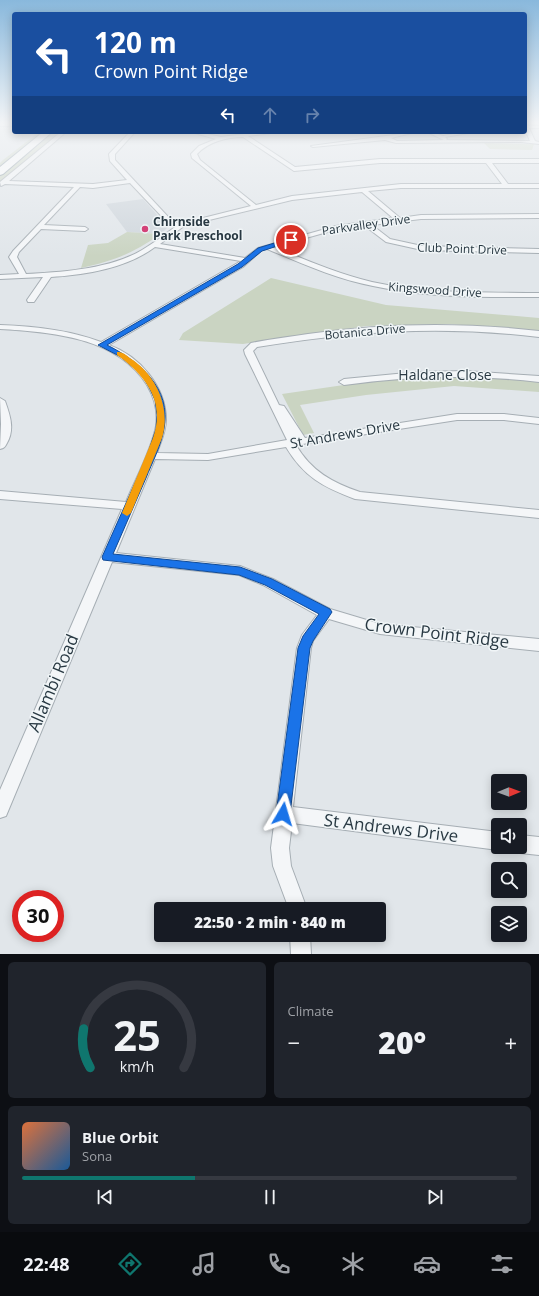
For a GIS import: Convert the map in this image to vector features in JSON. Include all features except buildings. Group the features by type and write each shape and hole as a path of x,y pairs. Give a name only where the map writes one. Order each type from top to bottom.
{"street":[{"path":"2,183 22,167"},
{"path":"118,167 170,222 180,227"},
{"path":"205,167 254,206"},
{"path":"290,167 294,169 321,167"},
{"path":"492,167 506,186"},
{"path":"2,183 104,185 132,181"},
{"path":"24,275 14,260 14,254 79,185"},
{"path":"0,277 73,273 108,266 136,256 155,245 180,227 254,206 292,198 401,186 539,186"},
{"path":"363,190 399,220"},
{"name":"Parkvalley Drive","path":"102,345 247,260 260,249 328,229 431,216 539,216"},
{"name":"Club Point Drive","path":"367,224 388,241 422,248 539,251"},
{"path":"39,227 85,229"},
{"path":"155,245 247,260"},
{"name":"Kingswood Drive","path":"267,247 331,272 387,287 433,292 539,295"},
{"path":"31,300 48,275"},
{"name":"Botanica Drive","path":"295,442 249,354 248,350 254,345 366,330 417,327 466,328 539,334"},
{"name":"Allambi Road","path":"0,810 151,456 160,429 161,415 159,400 153,387 136,366 123,356 102,345 59,332 26,328 1,329"},
{"name":"Haldane Close","path":"351,384 390,376 435,373 482,374 539,379"},
{"path":"0,402 8,425 5,438 0,446"},
{"name":"St Andrews Drive","path":"151,456 208,457 405,424 457,417 504,417 539,421"},
{"path":"295,442 302,465 318,479 336,488 359,496 539,514"},
{"path":"0,495 129,506"},
{"name":"Crown Point Ridge","path":"107,557 240,571 268,582 326,612 380,629 539,645"},
{"path":"295,902 282,866 280,848 283,814 304,648 308,639 326,612"},
{"name":"St Andrews Drive","path":"283,814 491,840"},
{"path":"527,845 539,846"},
{"path":"300,942 300,954"}],"shaded area":[{"path":"143,199 168,227 161,234 127,232 106,204"}],"green space":[{"path":"10,167 20,167 0,183 0,175"},
{"path":"127,232 161,234 123,256 81,268 88,245 108,243"},
{"path":"271,278 386,305 539,318 539,331 448,324 367,326 243,344 179,340 183,333"},
{"path":"411,376 500,377 539,382 539,392 454,386 366,395 300,405 314,433 303,435 282,394 385,379"}],"slow traffic":[{"path":"119,354 136,366 145,375 159,400 161,415 160,429 151,456 127,513"}],"place":[{"name":"Chirnside Park Preschool","path":"145,229"}],"route":[{"path":"283,814 304,648 308,639 326,612 256,576 240,571 107,557 151,456 160,429 161,415 159,400 145,375 123,356 102,345 240,265 260,249 291,240"}]}
